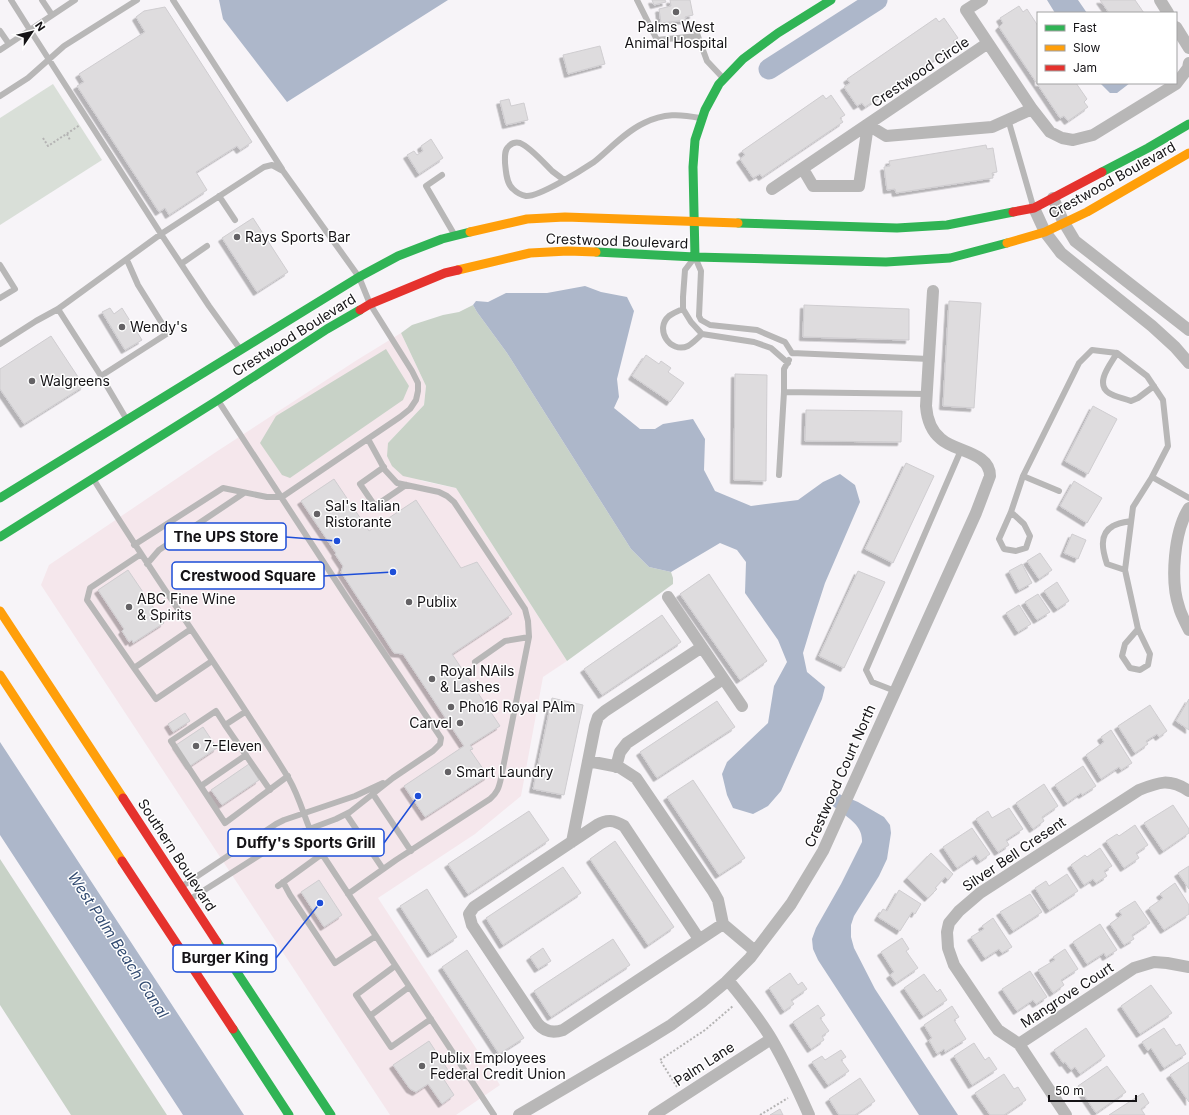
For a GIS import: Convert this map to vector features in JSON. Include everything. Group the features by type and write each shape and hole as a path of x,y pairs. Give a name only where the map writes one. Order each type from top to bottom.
{"main road":[{"path":"695,257 693,167 695,140 705,110 725,79 743,60 778,33 831,0"},
{"name":"Crestwood Boulevard","path":"0,498 359,277 398,256 442,239 480,229 535,219 565,217 694,220 897,228 947,225 1034,208 1148,148 1189,124"},
{"name":"Crestwood Boulevard","path":"0,537 218,400 327,329 370,304 444,273 530,253 568,251 695,257 886,262 950,258 1045,232 1087,212 1189,153"},
{"name":"Southern Boulevard","path":"0,611 331,1115"},
{"path":"1,678 288,1115"}],"street":[{"name":"Crestwood Circle","path":"982,0 966,10 1032,109 1050,132 1062,138 1073,140 1093,135 1176,84"},
{"path":"1160,0 1167,12"},
{"path":"1177,29 1189,48"},
{"name":"Crestwood Circle","path":"772,189 988,44"},
{"name":"Crestwood Circle","path":"1177,83 1188,68 1189,63"},
{"name":"Crestwood Circle","path":"868,125 886,136 992,127 1032,109"},
{"name":"Crestwood Circle","path":"803,168 813,186 859,186 868,125"},
{"path":"1053,198 1075,241 1189,330"},
{"path":"1034,208 1045,232 1061,253 1152,326 1175,347 1189,363"},
{"name":"Crestwood Court North","path":"519,1115 645,1041 702,1002 728,980 755,951 791,904 823,851 976,513 990,476 990,469 982,459 941,440 934,431 926,415 933,291"},
{"path":"1189,508 1184,517 1178,535 1174,575 1178,607 1189,630"},
{"path":"668,597 742,706"},
{"path":"572,842 596,721 600,715 702,647"},
{"path":"616,767 620,752 627,743 723,679"},
{"path":"588,761 616,767 632,774 636,778 713,891 718,900 722,924 755,951"},
{"name":"Silver Bell Cresent","path":"1019,1044 998,1030 954,965 948,948 949,923 960,910 980,893 1139,790 1165,782 1174,783 1189,791"},
{"path":"699,939 624,826 617,821 610,820 604,821 474,907 469,914 472,924 541,1028 552,1032 563,1030 722,924"},
{"name":"Mangrove Court","path":"1066,1115 1019,1044 1134,968 1154,962 1189,967"},
{"path":"728,980 750,1008 771,1039 789,1071 809,1115"},
{"name":"Palm Lane","path":"654,1115 771,1039"}],"lane":[{"path":"11,0 160,234 240,350"},
{"path":"42,0 52,15"},
{"path":"0,50 75,0"},
{"path":"0,96 28,78 64,46 137,0"},
{"path":"134,545 223,488 266,497 282,497 410,409 416,400 418,391 418,383 412,371 370,304 359,277 283,171 174,0"},
{"path":"637,0 657,40 698,36"},
{"path":"695,28 707,61 725,79"},
{"path":"0,31 9,44"},
{"path":"564,180 521,144 514,142 509,145 506,150 505,161 508,180 512,188 518,193 527,196 552,187 564,180 594,162 634,129 644,123 665,115 675,114 702,119"},
{"path":"1008,119 1034,208"},
{"path":"0,344 36,320 58,309 127,260 160,234 264,167 272,165 283,171"},
{"path":"442,175 426,186 455,236"},
{"path":"219,196 235,220"},
{"path":"180,264 207,246"},
{"path":"788,363 771,348 757,343 702,334 691,322 683,309 685,270 695,257 701,271 699,316 701,320 710,325 757,330 785,342 792,353"},
{"path":"101,376 168,332 138,285 127,260"},
{"path":"0,265 15,289 0,298"},
{"path":"58,309 127,420"},
{"path":"683,309 674,313 665,321 663,327 664,336 667,342 675,346 688,346 702,334"},
{"path":"757,343 762,332"},
{"path":"1010,512 1024,524 1030,536 1026,548 1016,551 1004,548 999,539 1023,476 1079,363 1092,350 1117,353 1147,376 1163,400 1168,446 1152,477 1133,507 1131,521 1125,570 1138,629 1150,654 1148,664 1140,670 1130,668 1122,656 1125,644 1138,629"},
{"path":"792,353 929,359"},
{"path":"779,475 784,369 792,353"},
{"path":"1117,353 1103,376 1104,387 1109,393 1130,401 1138,398 1154,386"},
{"path":"784,392 926,394"},
{"path":"189,900 288,837 346,814 394,778 433,752 440,744 441,738 349,601 218,400"},
{"path":"348,894 496,794 499,788 529,637 525,609 454,502 443,494 397,483 384,467 368,439"},
{"path":"895,691 872,682 866,670 961,450"},
{"path":"384,467 360,484 375,506 406,485"},
{"path":"1023,476 1059,491"},
{"path":"1152,477 1189,498"},
{"path":"93,479 134,545 288,776 298,795 313,839 322,854 494,1115"},
{"path":"147,564 158,550 244,492"},
{"path":"1125,570 1106,564 1103,551 1103,537 1111,526 1131,521"},
{"path":"141,554 90,588 87,600 156,699 212,661"},
{"path":"134,668 191,629"},
{"path":"475,662 505,641 529,637"},
{"path":"270,790 216,711 171,741 225,823 270,790 288,776"},
{"path":"225,725 245,712"},
{"path":"201,786 246,755"},
{"path":"181,887 276,824 355,796 394,778"},
{"path":"373,794 410,851"},
{"path":"346,814 384,869"},
{"path":"278,886 322,854"},
{"path":"284,882 290,895 334,963 376,936"},
{"path":"395,966 356,995 391,1047 431,1019"},
{"path":"370,1016 409,987"}],"path":[{"path":"43,138 48,146 87,120"},
{"path":"67,134 70,140"},
{"path":"680,1091 660,1060 705,1030 733,1006"},
{"path":"760,1115 789,1097"}],"shaded area":[{"path":"53,84 102,160 0,225 0,118"},
{"path":"473,305 507,353 631,549 649,567 671,572 673,578 673,584 567,661 456,488 403,476 392,466 387,456 388,443 424,405 426,386 401,333 412,325 443,315 459,312"},
{"path":"401,333 426,386 424,405 388,443 422,481 456,488 567,661 543,677 521,796 475,834 378,898 500,1085 456,1115 390,1115 41,585 49,565 216,452"},
{"path":"386,349 409,386 403,400 290,478 282,475 260,443 276,416"},
{"path":"0,859 167,1115 71,1115 0,1005"}],"water":[{"path":"219,0 448,0 287,102 223,19"},
{"path":"1047,0 1078,0 1086,12 1054,12"},
{"path":"1101,84 1129,84 1117,93 1110,93"},
{"path":"585,286 601,292 627,297 634,311 617,379 619,397 614,408 640,429 655,429 663,424 693,419 705,439 704,470 715,491 751,506 798,500 823,482 840,474 855,485 860,502 825,583 803,653 807,672 825,687 822,699 781,791 768,806 753,814 733,808 727,795 722,774 727,762 768,723 774,686 787,662 778,640 745,593 746,562 737,550 720,543 671,572 649,567 631,549 507,353 473,305 476,301 488,302 506,293 547,293"},
{"name":"West Palm Beach Canal","path":"0,742 244,1115 183,1115 0,835"},
{"path":"839,794 858,802 884,817 890,825 891,833 887,859 879,876 854,916 851,925 851,937 854,948 875,989 958,1115 919,1115 818,960 813,949 812,939 816,928 841,884 862,842 862,836 857,826 853,821 833,806 831,802 833,796"}],"building":[{"path":"652,0 665,0 666,2 654,5"},
{"name":"Palms West Animal Hospital","path":"670,0 690,0 693,15 685,17 686,20 661,23 659,9 671,6"},
{"path":"1100,0 1135,0 1143,12 1108,12"},
{"path":"1019,6 1023,12 1027,9 1037,24 1037,84 999,27 1003,23 1000,18"},
{"path":"165,7 252,142 240,150 237,146 196,172 207,190 169,215 165,208 159,212 77,86 84,82 79,74 145,32 136,17 144,11"},
{"path":"936,18 939,22 944,18 958,38 953,41 956,45 865,107 862,103 857,106 844,87 850,83 847,79"},
{"path":"600,46 605,64 568,74 563,55"},
{"path":"1037,84 1077,84 1087,99 1084,102 1088,107 1068,121 1064,116 1060,118"},
{"path":"823,95 826,99 831,95 845,115 840,118 843,122 762,177 760,174 753,178 740,159 745,155 742,151"},
{"path":"509,99 511,106 524,103 528,120 506,125 500,101"},
{"path":"431,139 443,158 419,174 407,155 414,151 417,155 423,151 421,146"},
{"path":"986,145 987,149 993,148 997,172 992,173 993,178 896,193 895,189 887,190 884,167 890,166 889,161"},
{"path":"253,218 288,272 257,292 222,238"},
{"path":"949,301 981,303 974,408 943,406"},
{"path":"804,305 909,309 909,340 803,337"},
{"name":"Wendy's","path":"110,308 114,314 122,308 142,340 125,350 102,312"},
{"path":"51,336 84,386 24,424 0,389 0,369"},
{"path":"646,355 659,364 661,361 671,368 668,372 684,383 670,402 632,376"},
{"path":"735,374 767,375 766,481 734,480"},
{"path":"1093,406 1117,419 1088,474 1065,461"},
{"path":"806,410 902,411 901,442 805,441"},
{"path":"906,463 934,476 893,563 865,549"},
{"path":"334,479 369,531 416,500 461,568 477,562 512,614 452,654 500,726 470,745 473,749 470,750 488,776 425,817 404,786 464,746 403,654 394,653 341,572 343,566 335,554 336,553 301,501"},
{"path":"1074,481 1102,498 1087,523 1060,506"},
{"path":"1072,534 1086,540 1078,559 1064,553"},
{"path":"1040,553 1052,570 1039,579 1027,561"},
{"path":"1022,564 1032,583 1019,590 1009,571"},
{"path":"128,570 164,623 133,643 132,640 129,642 122,631 124,629 98,590"},
{"path":"858,571 885,582 844,668 819,656"},
{"path":"709,574 767,661 740,680 680,594"},
{"path":"1057,582 1069,601 1057,609 1044,591"},
{"path":"1038,594 1050,612 1037,620 1025,602"},
{"path":"1019,605 1031,624 1018,632 1006,613"},
{"path":"662,615 681,642 602,695 584,669"},
{"path":"552,698 583,705 564,795 533,789"},
{"path":"1189,699 1189,730 1176,721"},
{"path":"717,701 735,727 657,778 640,752"},
{"path":"1150,705 1167,731 1159,737 1157,734 1146,741 1148,744 1135,753 1118,726"},
{"path":"185,713 190,721 173,732 168,724"},
{"name":"7-Eleven","path":"203,727 217,748 190,766 176,745"},
{"path":"1111,730 1132,763 1121,770 1119,767 1101,779 1086,755 1104,742 1101,737"},
{"path":"249,764 259,780 222,805 211,790"},
{"path":"1083,766 1096,786 1082,795 1081,793 1067,803 1055,785"},
{"path":"693,780 745,858 719,875 667,797"},
{"path":"1044,784 1058,806 1042,817 1044,821 1033,829 1016,803"},
{"path":"1173,805 1189,829 1189,833 1163,851 1144,823"},
{"path":"1009,808 1023,829 1006,840 1009,845 998,852 976,819 988,811 992,818"},
{"path":"529,811 549,840 468,894 448,864"},
{"path":"1135,825 1148,845 1136,853 1139,858 1124,868 1106,841 1117,834 1119,836"},
{"path":"972,828 990,854 980,861 976,855 957,868 943,847"},
{"path":"615,841 674,927 648,945 590,859"},
{"path":"1100,848 1112,866 1104,871 1107,876 1096,883 1093,879 1084,885 1071,865 1085,855 1087,857"},
{"path":"931,853 953,874 948,880 945,877 935,888 937,889 928,898 907,878"},
{"path":"1189,866 1189,889 1178,873"},
{"path":"563,867 581,893 503,945 486,918"},
{"path":"1067,874 1078,891 1049,910 1035,888 1046,881 1049,886"},
{"path":"319,880 342,915 324,927 301,892"},
{"path":"1175,883 1189,905 1189,914 1164,930 1149,908 1163,898 1160,894"},
{"path":"427,889 457,937 431,954 400,906"},
{"path":"899,890 921,904 915,914 912,912 900,931 878,917 883,909 887,911"},
{"path":"1030,894 1042,912 1013,931 1000,912"},
{"path":"1135,901 1150,923 1132,935 1134,939 1124,945 1110,924 1122,915 1119,911"},
{"path":"993,918 1012,947 1002,953 999,949 985,958 971,937 984,929 982,926"},
{"path":"1100,924 1117,950 1106,957 1104,953 1087,964 1073,942"},
{"path":"902,938 909,949 906,951 918,968 896,983 890,975 894,972 881,952"},
{"path":"613,939 630,965 551,1017 534,991"},
{"path":"543,948 551,961 538,969 530,957"},
{"path":"1065,949 1078,969 1061,980 1064,985 1053,993 1038,970 1055,960 1053,957"},
{"path":"467,950 524,1038 499,1054 442,967"},
{"path":"1030,971 1047,997 1036,1004 1033,1000 1017,1011 1002,989"},
{"path":"790,973 798,985 802,982 807,989 791,1000 794,1004 784,1011 769,988"},
{"path":"924,974 937,992 940,989 947,1000 923,1016 904,988"},
{"path":"1151,985 1172,1013 1140,1034 1121,1006"},
{"path":"818,1005 825,1015 820,1018 829,1031 822,1036 824,1040 811,1049 793,1022"},
{"path":"952,1006 959,1017 954,1020 966,1039 945,1052 944,1049 937,1054 929,1040 932,1038 924,1025"},
{"path":"1086,1028 1105,1056 1080,1074 1075,1067 1071,1070 1065,1062 1063,1063 1054,1050"},
{"path":"1164,1028 1176,1046 1180,1044 1186,1054 1164,1068 1151,1048 1148,1051 1142,1042"},
{"path":"429,1041 448,1070 441,1075 454,1095 442,1104 428,1084 416,1092 410,1089 393,1065"},
{"path":"974,1043 985,1060 989,1057 997,1069 972,1085 954,1056"},
{"path":"841,1050 846,1057 841,1060 849,1071 828,1085 812,1062 822,1056 825,1060"},
{"path":"1189,1062 1189,1102 1170,1075"},
{"path":"1107,1066 1126,1092 1096,1113 1078,1086"},
{"path":"1004,1074 1014,1089 1018,1087 1026,1100 1004,1115 990,1115 975,1093"},
{"path":"860,1078 875,1101 855,1115 839,1115 829,1099"},
{"path":"1143,1093 1149,1103 1141,1109 1145,1115 1109,1115"},
{"path":"780,1109 783,1115 770,1115"}],"waterway":[{"path":"769,69 877,0"}],"traffic: fast":[{"path":"695,257 693,167 695,140 705,110 719,84 743,59 778,33 831,0"},
{"path":"1102,172 1148,148 1189,124"},
{"path":"738,223 897,228 947,225 1013,212"},
{"path":"0,498 359,277 398,256 442,239 470,232"},
{"path":"596,252 695,257 886,262 950,258 1007,243"},
{"path":"0,537 218,400 327,329 360,310"},
{"path":"217,942 331,1115"},
{"path":"233,1029 289,1115"}],"traffic: slow":[{"path":"1007,243 1045,232 1087,212 1189,153"},
{"path":"470,232 527,219 565,217 738,223"},
{"path":"458,270 530,253 568,251 596,252"},
{"path":"0,611 123,798"},
{"path":"0,675 122,861"}],"traffic: jam":[{"path":"1013,212 1034,208 1102,172"},
{"path":"360,310 370,304 445,273 458,270"},
{"path":"123,798 217,942"},
{"path":"122,861 233,1029"}],"place":[{"name":"Palms West Animal Hospital","path":"676,12"},
{"name":"Rays Sports Bar","path":"237,237"},
{"name":"Wendy's","path":"122,327"},
{"name":"Walgreens","path":"32,381"},
{"name":"Sal's Italian Ristorante","path":"317,514"},
{"name":"The UPS Store","path":"337,541"},
{"name":"Crestwood Square","path":"393,572"},
{"name":"Publix","path":"409,602"},
{"name":"ABC Fine Wine & Spirits","path":"129,607"},
{"name":"Royal NAils & Lashes","path":"432,679"},
{"name":"Pho16 Royal PAlm","path":"451,707"},
{"name":"Carvel","path":"460,723"},
{"name":"7-Eleven","path":"196,746"},
{"name":"Smart Laundry","path":"448,772"},
{"name":"Duffy's Sports Grill","path":"418,796"},
{"name":"Burger King","path":"320,903"},
{"name":"Publix Employees Federal Credit Union","path":"422,1066"}]}
